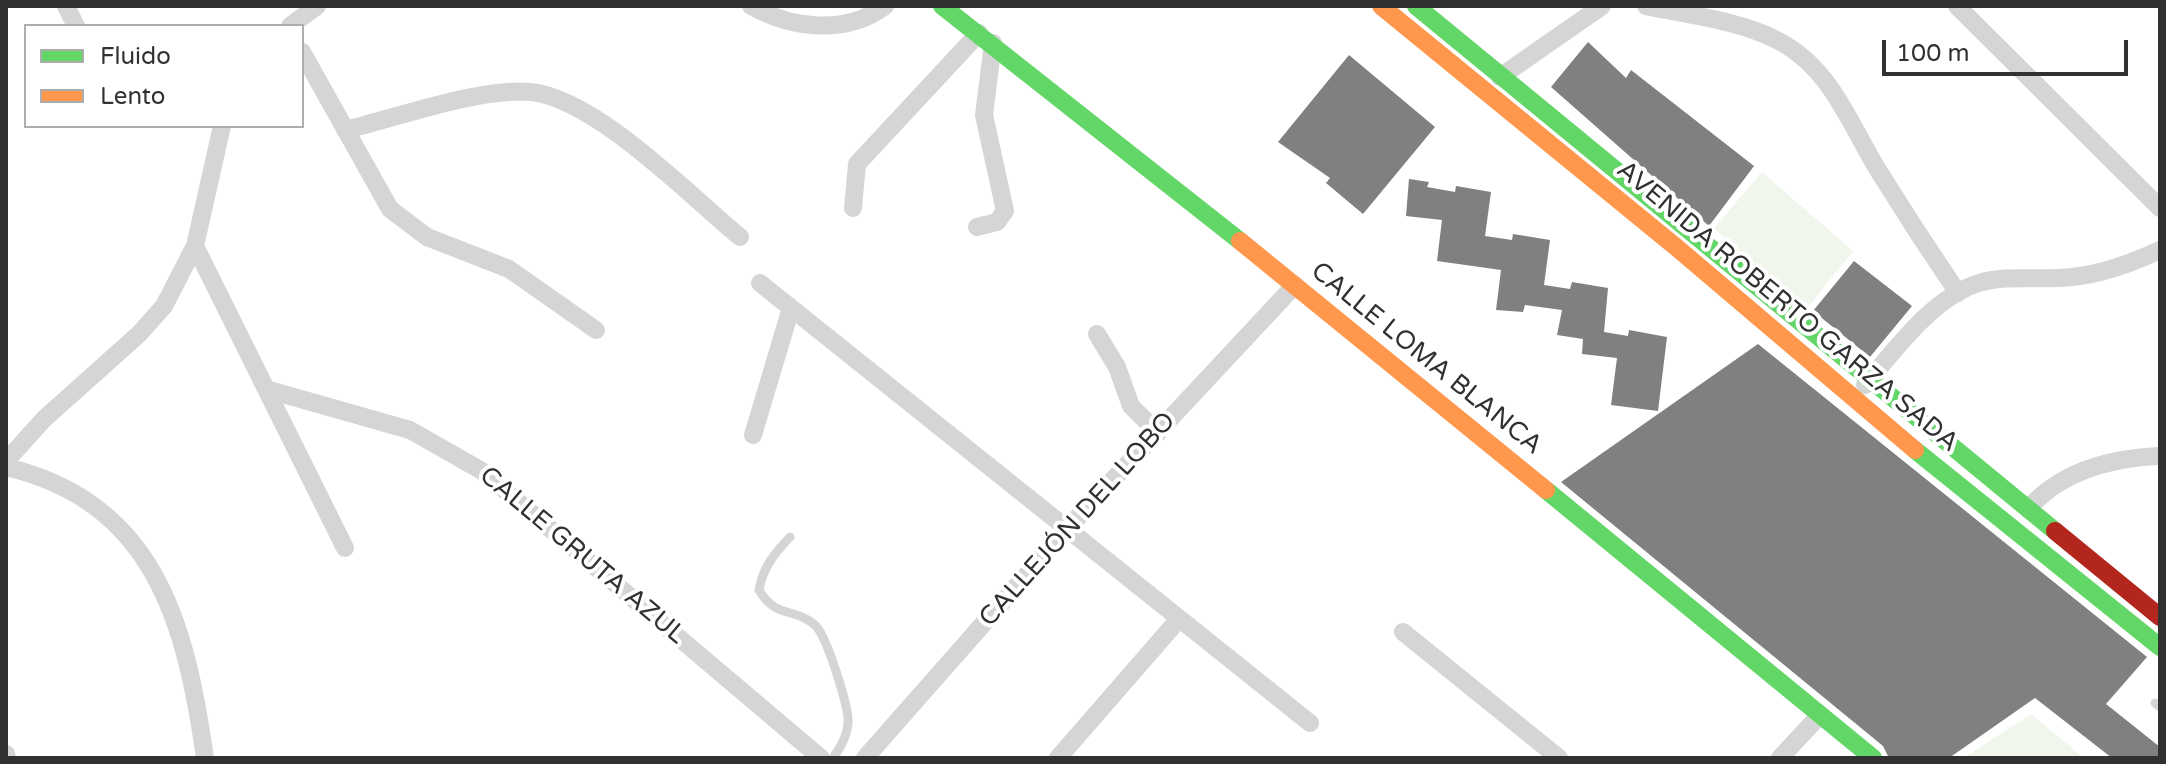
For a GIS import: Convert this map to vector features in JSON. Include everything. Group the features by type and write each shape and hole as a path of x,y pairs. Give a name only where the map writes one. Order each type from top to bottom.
{"street":[{"path":"66,6 75,24"},
{"path":"293,24 317,6"},
{"path":"751,6 784,21 818,25 862,20 885,6"},
{"name":"CALLE LOMA BLANCA","path":"942,6 1295,285 1873,758"},
{"name":"AVENIDA ROBERTO GARZA SADA","path":"1381,6 1676,247 1853,398 2160,647"},
{"name":"AVENIDA ROBERTO GARZA SADA","path":"1416,6 2160,617"},
{"path":"1500,77 1602,6"},
{"path":"1646,6 1745,28 1774,38 1797,52 1838,95 1874,163 1958,293"},
{"path":"1957,6 2160,208"},
{"path":"853,208 857,164 986,38"},
{"path":"977,227 997,222 1005,211 984,115 986,38"},
{"path":"304,56 377,191 407,224 427,237 486,257 509,269 596,330"},
{"path":"345,130 501,93 550,95 599,119 740,237"},
{"path":"6,461 44,419 139,334 164,306 195,246 222,128"},
{"path":"195,246 345,548"},
{"path":"1853,398 1923,322 1958,293 1999,280 2092,274 2116,269 2160,250"},
{"path":"760,283 1310,723"},
{"name":"CALLEJÓN DEL LOBO","path":"865,758 1066,530 1295,285"},
{"path":"753,435 791,308"},
{"path":"1097,334 1117,367 1131,406 1158,433"},
{"name":"CALLE GRUTA AZUL","path":"269,390 410,430 482,471 821,758"},
{"path":"2028,509 2049,489 2090,468 2115,461 2160,456"},
{"path":"6,467 32,473 76,494 132,539 146,558 185,646 205,758"},
{"path":"1058,758 1179,619"},
{"path":"1403,632 1559,758"},
{"path":"1780,758 1820,715"}],"lane":[{"path":"790,537 770,558 759,590 776,611 815,625 826,644 848,719 846,736 833,758"}],"shaded area":[{"path":"1762,172 1853,251 1804,312 1714,228"},
{"path":"2031,714 2084,758 1963,758"}],"building":[{"path":"1588,42 1626,78 1631,70 1754,166 1709,226 1551,87"},
{"path":"1349,55 1435,127 1363,214 1326,183 1330,178 1278,142"},
{"path":"1409,179 1429,182 1427,187 1455,192 1456,186 1491,192 1485,236 1512,240 1513,234 1550,240 1544,285 1570,289 1572,282 1608,288 1604,332 1628,336 1629,330 1667,337 1658,411 1611,405 1617,358 1582,354 1583,339 1557,335 1562,310 1525,305 1523,312 1496,310 1501,270 1437,261 1442,220 1406,216"},
{"path":"1854,261 1912,306 1870,357 1813,311"},
{"path":"1758,344 2147,657 2106,704 2160,747 2160,758 2112,758 2035,698 1949,758 1889,758 1883,746 1561,482"}],"traffic: fast":[{"path":"942,6 1240,241"},
{"path":"1416,6 2055,531"},
{"path":"1915,450 2160,647"},
{"path":"1546,490 1873,758"}],"traffic: slow":[{"path":"1381,6 1676,247 1915,450"},
{"path":"1240,241 1546,490"}],"traffic: jam":[{"path":"2055,531 2160,617"}]}
